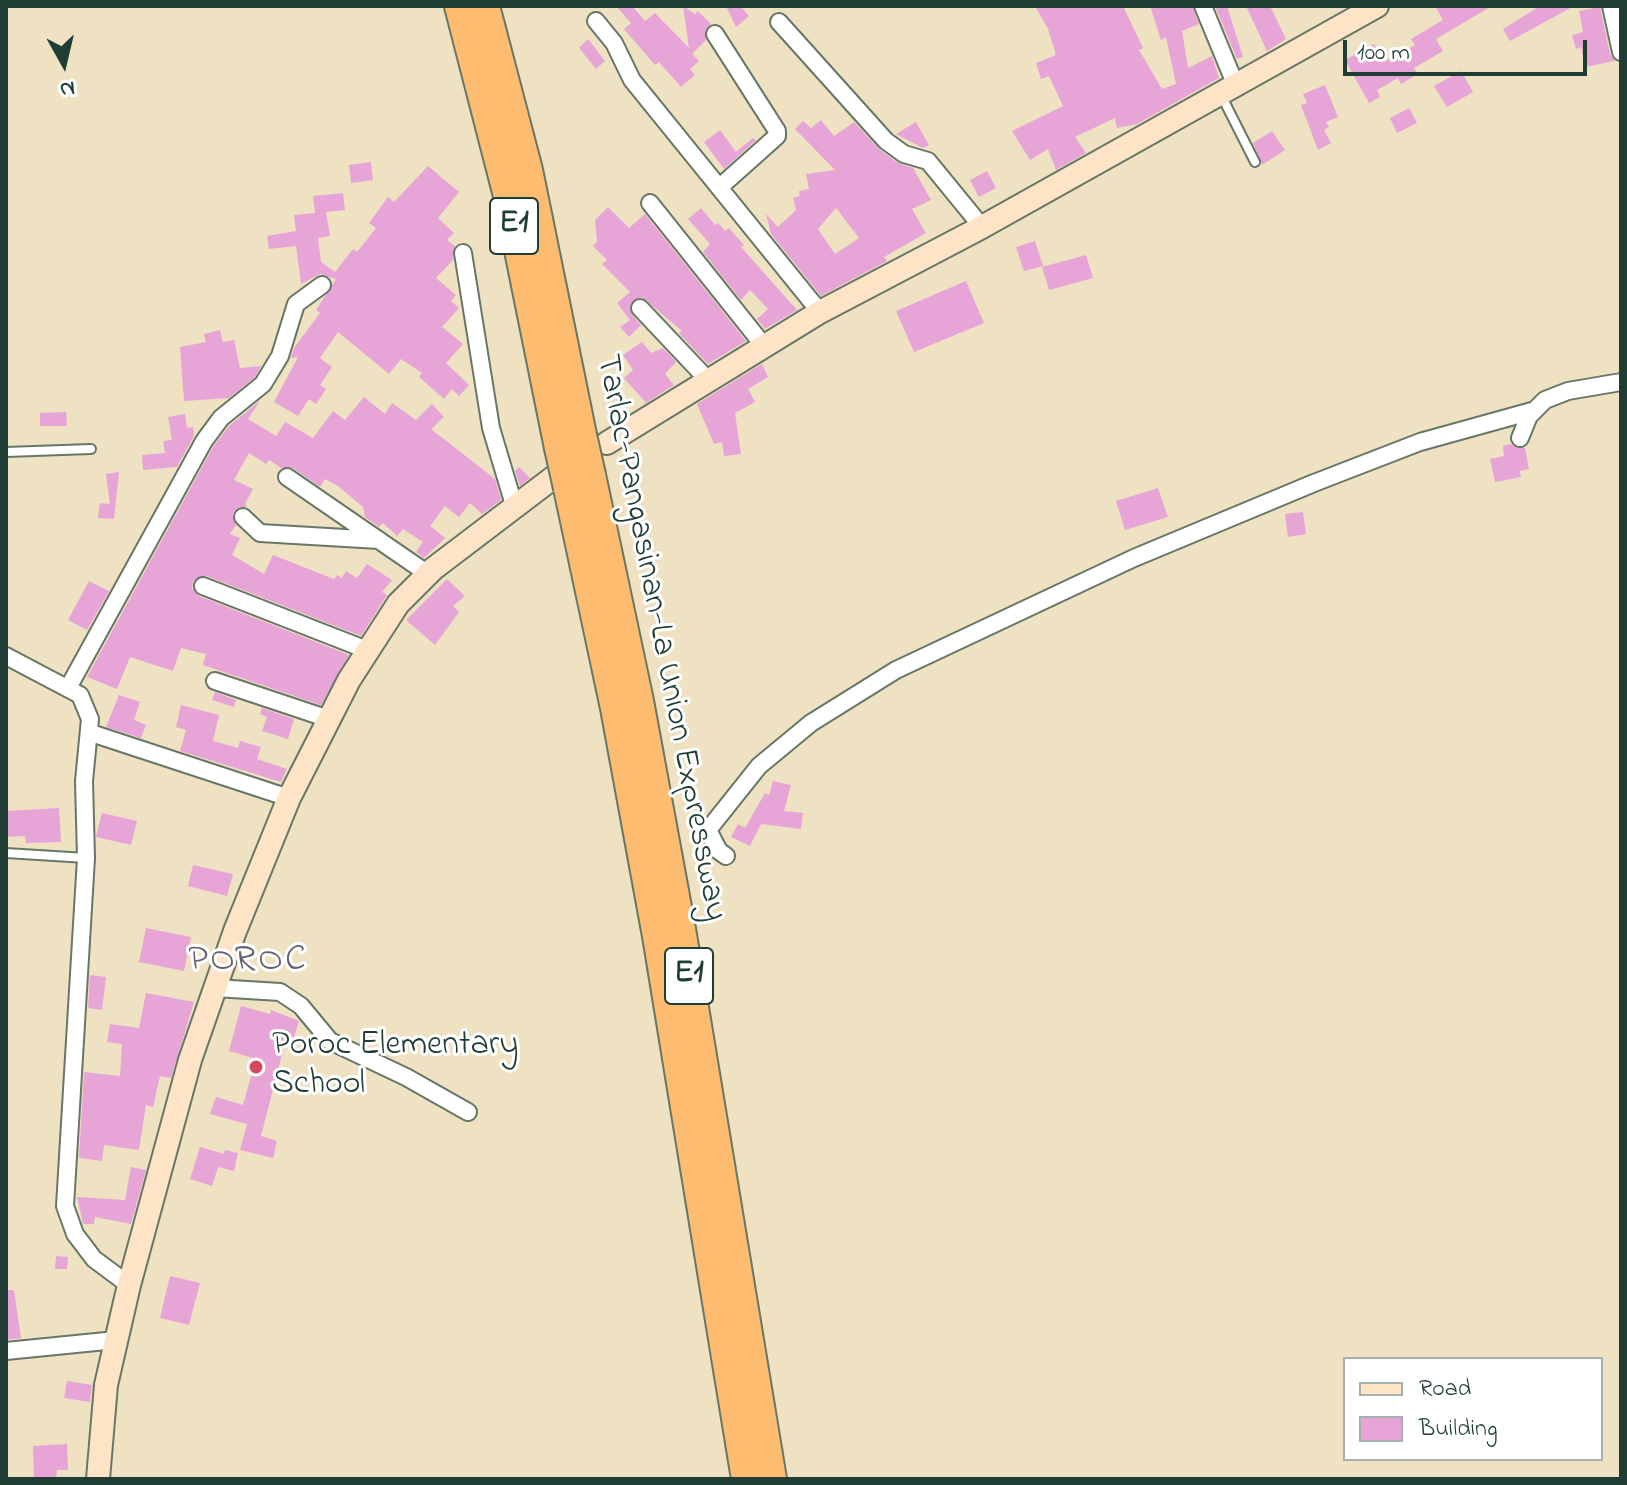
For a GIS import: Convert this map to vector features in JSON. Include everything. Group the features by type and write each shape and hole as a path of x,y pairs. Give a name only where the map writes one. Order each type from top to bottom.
{"highway":[{"name":"Tarlac-Pangasinan-La Union Expressway","path":"459,6 508,196 583,442"},
{"name":"Tarlac-Pangasinan-La Union Expressway","path":"485,6 528,170 583,442 571,480 657,936 746,1479"},
{"name":"Tarlac-Pangasinan-La Union Expressway","path":"571,480 639,701 681,929 772,1479"}],"street":[{"path":"1203,6 1228,90"},
{"path":"583,442 707,379 820,312 982,227 1377,6"},
{"path":"1611,6 1621,52"},
{"path":"596,21 614,43 632,80 721,186 820,312"},
{"path":"779,22 886,141 904,154 928,161 982,227"},
{"path":"715,34 775,123 777,131 777,136 721,186"},
{"path":"650,203 764,346"},
{"path":"463,253 491,428 514,505"},
{"path":"68,688 204,441 221,418 263,384 280,356 296,304 322,285"},
{"path":"640,308 707,379"},
{"path":"726,856 719,851 708,830 759,766 811,723 896,670 1120,564 1314,483 1420,442 1532,411 1545,400 1568,391 1621,382"},
{"path":"1520,438 1532,411"},
{"path":"287,477 428,574"},
{"path":"98,1479 106,1385 129,1285 190,1060 289,798 367,650 398,604 428,574 514,505 571,480"},
{"path":"243,517 260,533 379,540"},
{"path":"203,586 367,650"},
{"path":"6,656 80,695 91,733 84,781 86,858 65,1206 75,1234 94,1259 129,1285"},
{"path":"215,681 329,719"},
{"path":"91,733 289,798"},
{"path":"215,988 280,992 301,1006 330,1041 406,1077 468,1112"},
{"path":"6,1351 116,1340"}],"lane":[{"path":"1228,90 1255,162"},
{"path":"6,452 91,449"},
{"path":"6,853 86,858"}],"building":[{"path":"616,6 632,6 645,21 655,13 689,48 683,6 695,14 698,11 711,24 705,30 706,40 692,54 699,61 690,69 695,75 681,87 659,62 655,65 624,29 631,23"},
{"path":"726,6 740,6 749,16 736,27"},
{"path":"1035,6 1123,6 1143,48 1139,50 1162,89 1176,84 1166,37 1161,40 1150,6 1192,6 1199,24 1182,31 1188,68 1212,56 1219,78 1137,124 1117,128 1115,118 1075,137 1086,153 1056,170 1048,149 1030,160 1012,131 1063,106 1049,76 1041,79 1036,63 1056,55 1048,29"},
{"path":"1215,6 1227,6 1243,57 1237,59"},
{"path":"1246,6 1270,6 1286,39 1267,51"},
{"path":"1435,6 1492,6 1436,39 1443,51 1414,68 1418,74 1401,84 1398,78 1377,90 1380,97 1369,103 1345,60 1374,44 1384,62 1415,45 1411,39 1443,20"},
{"path":"1540,6 1574,6 1510,41 1503,29"},
{"path":"1600,7 1610,54 1615,61 1585,67 1581,47 1576,49 1572,35 1583,32 1579,11"},
{"path":"588,39 605,61 596,69 579,48"},
{"path":"1461,71 1473,92 1447,107 1434,86"},
{"path":"1325,85 1338,117 1326,122 1329,127 1324,130 1331,143 1318,150 1301,105 1307,103 1303,94"},
{"path":"1409,108 1417,123 1397,133 1390,118"},
{"path":"821,120 834,136 854,122 880,150 898,163 913,168 931,200 912,209 926,233 884,257 887,261 821,296 771,234 766,214 778,227 796,210 793,198 800,196 799,191 809,189 806,174 835,170 795,129 803,121 811,128","holes":["836,208 859,238 835,254 818,229"]},
{"path":"916,122 929,145 923,148 896,134"},
{"path":"720,130 736,152 753,138 756,140 724,169 704,142"},
{"path":"1272,131 1285,150 1262,165 1253,143"},
{"path":"371,162 373,180 351,183 349,165"},
{"path":"428,166 459,192 438,218 454,233 447,240 455,246 453,260 436,278 456,295 451,301 459,308 442,327 463,344 446,363 469,385 459,396 452,389 444,399 419,377 422,373 401,359 389,374 338,332 320,358 332,367 320,385 326,389 316,404 309,399 298,416 274,402 298,357 291,358 294,348 320,313 316,310 336,279 320,274 301,284 296,246 269,249 267,236 296,231 294,215 315,213 313,196 343,193 345,210 326,212 330,236 318,238 321,262 335,272 353,249 357,252 376,228 369,223 388,197 394,202"},
{"path":"987,171 996,188 979,197 970,180"},
{"path":"608,207 629,228 645,214 746,341 708,364 679,333 682,331 642,297 630,304 632,315 641,325 629,337 620,327 630,320 617,303 630,292 602,264 607,260 593,246 597,242 595,220"},
{"path":"701,208 715,225 718,223 725,231 729,228 744,245 741,247 797,310 765,329 757,319 768,309 750,290 741,300 703,252 710,244 688,219"},
{"path":"1035,241 1043,266 1024,271 1016,247"},
{"path":"1086,255 1093,278 1049,290 1042,267"},
{"path":"966,281 984,323 914,352 896,311"},
{"path":"220,330 223,342 234,340 240,368 261,366 255,377 229,398 184,401 180,347 206,342 204,334"},
{"path":"642,342 651,353 663,348 676,362 665,374 674,385 646,403 624,378 633,370 623,355"},
{"path":"762,364 768,377 748,389 755,402 735,413 741,454 724,456 722,442 714,444 697,404"},
{"path":"364,397 385,414 392,403 416,420 432,404 444,417 431,429 495,479 501,500 482,514 470,503 459,517 445,506 430,526 445,538 424,558 416,552 423,542 403,529 397,536 383,523 379,527 365,517 363,507 338,486 325,479 320,487 293,468 281,468 269,460 266,464 249,453 234,480 253,489 245,504 247,507 239,507 233,514 236,525 230,534 240,538 232,555 264,574 273,555 334,579 337,575 342,578 346,571 357,578 367,564 392,580 382,592 387,595 361,636 207,576 193,581 192,588 199,596 349,655 321,705 203,665 206,654 181,648 173,671 130,657 117,689 87,677 213,447 229,426 260,401 248,419 276,436 285,422 313,438 333,411 345,420"},
{"path":"66,412 67,426 40,426 40,413"},
{"path":"185,414 187,428 193,427 194,436 177,467 143,470 142,455 165,453 163,441 172,440 168,417"},
{"path":"1511,444 1525,448 1529,469 1520,471 1521,477 1495,482 1490,459 1504,456 1503,446"},
{"path":"519,467 530,478 520,486 515,471"},
{"path":"119,472 114,519 98,518 100,503 110,504 106,474"},
{"path":"1158,488 1168,517 1125,530 1116,501"},
{"path":"1303,512 1306,534 1288,537 1285,514"},
{"path":"447,579 465,596 453,606 459,612 435,645 406,620"},
{"path":"89,581 109,591 87,630 68,620"},
{"path":"215,692 236,700 234,707 212,700"},
{"path":"119,695 140,702 134,720 146,725 141,738 106,727"},
{"path":"181,705 219,715 213,741 238,748 240,741 261,747 257,759 287,769 281,782 180,751 186,730 176,727"},
{"path":"262,708 294,719 288,739 262,731 267,717 260,714"},
{"path":"773,781 791,785 784,811 803,813 801,829 761,824 750,846 731,837 738,824 745,828 765,793 769,795"},
{"path":"59,808 61,842 26,843 25,836 6,837 6,811"},
{"path":"102,813 137,821 131,845 96,837"},
{"path":"193,865 233,874 227,896 188,886"},
{"path":"146,928 191,937 184,971 139,962"},
{"path":"90,975 106,977 102,1010 88,1008"},
{"path":"146,993 194,1002 171,1078 160,1076 153,1107 146,1105 139,1150 104,1145 102,1161 79,1158 84,1072 120,1076 122,1044 107,1042 110,1024 139,1028"},
{"path":"241,1006 270,1014 271,1010 299,1021 293,1041 286,1039 261,1136 277,1141 273,1158 240,1150 247,1124 210,1114 216,1097 243,1105 256,1059 229,1051"},
{"path":"200,1147 224,1154 225,1150 238,1153 234,1171 218,1167 212,1186 190,1179"},
{"path":"131,1167 146,1170 131,1224 95,1217 94,1224 83,1224 77,1197 125,1200"},
{"path":"56,1256 68,1257 67,1269 55,1269"},
{"path":"170,1276 200,1283 189,1325 160,1318"},
{"path":"6,1290 14,1290 21,1338 6,1340"},
{"path":"67,1381 92,1385 90,1402 64,1398"},
{"path":"67,1444 68,1470 57,1470 56,1479 34,1479 33,1446"}],"place":[{"name":"Poroc Elementary School","path":"256,1067"}],"district":[{"name":"POROC","path":"248,963"}]}
